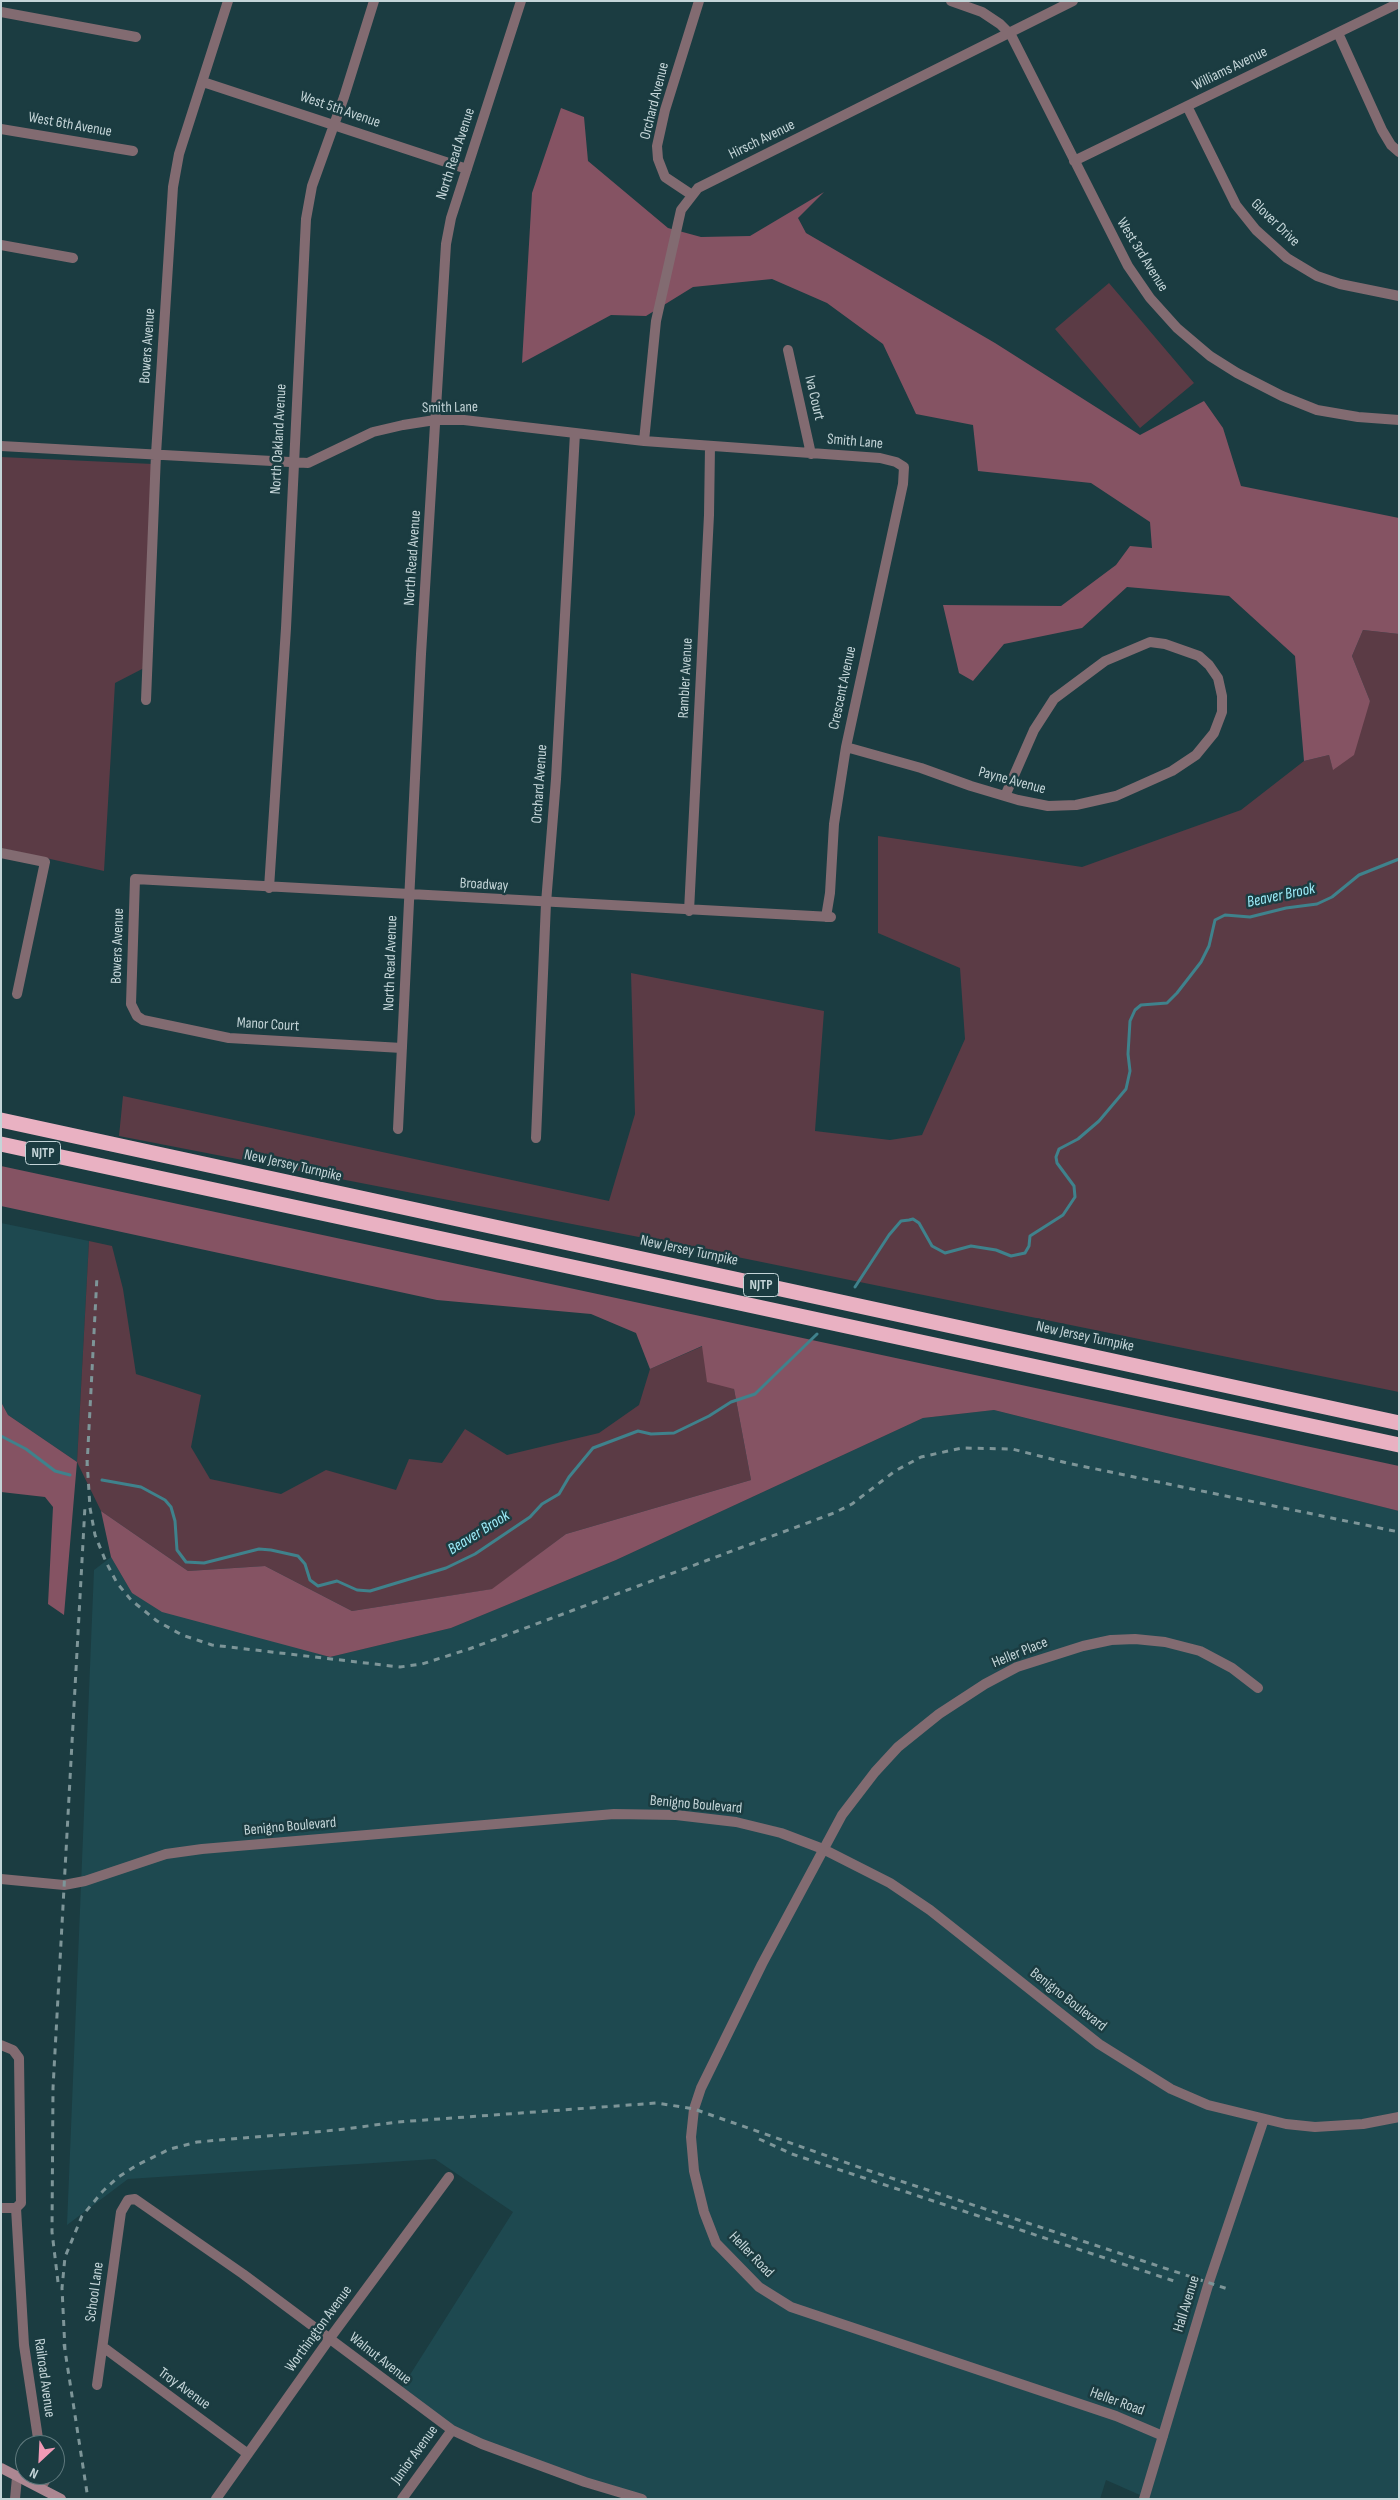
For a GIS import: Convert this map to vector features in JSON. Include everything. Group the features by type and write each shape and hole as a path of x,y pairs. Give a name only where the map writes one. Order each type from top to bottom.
{"highway":[{"name":"New Jersey Turnpike","path":"1,1120 1399,1423"},
{"name":"NJTP","path":"1,1144 1399,1445"}],"main road":[{"path":"1,2468 15,2476"},
{"path":"36,2485 61,2499"}],"street":[{"name":"Bowers Avenue","path":"146,700 156,454 172,187 180,154 228,1"},
{"name":"North Oakland Avenue","path":"269,888 285,638 306,219 312,186 374,1"},
{"name":"North Read Avenue","path":"398,1129 408,895 446,244 451,218 521,1"},
{"name":"Orchard Avenue","path":"692,195 664,176 658,159 657,146 665,110 699,1"},
{"name":"West 3rd Avenue","path":"951,1 982,12 1008,32 1128,266 1150,298 1177,328 1210,356 1237,373 1282,396 1317,410 1358,417 1399,420"},
{"name":"Hirsch Avenue","path":"644,441 656,321 681,210 698,188 1073,1"},
{"name":"Williams Avenue","path":"1074,161 1399,3"},
{"path":"1,12 136,36"},
{"path":"1338,33 1382,130 1391,146 1399,152"},
{"name":"West 5th Avenue","path":"203,82 467,168"},
{"name":"Glover Drive","path":"1188,106 1236,205 1256,230 1287,258 1317,276 1340,284 1399,296"},
{"name":"West 6th Avenue","path":"1,129 133,151"},
{"path":"1,245 73,258"},
{"name":"Iva Court","path":"788,350 811,454"},
{"name":"Smith Lane","path":"1,446 308,463 374,432 435,420 464,420 644,441 880,458 896,462 904,467"},
{"name":"Orchard Avenue","path":"536,1138 546,904 556,780 575,432"},
{"name":"Rambler Avenue","path":"689,911 709,515 710,446"},
{"name":"Crescent Avenue","path":"828,917 834,824 846,747 903,484 904,467"},
{"name":"Payne Avenue","path":"846,747 921,768 1005,796 1048,806 1076,806 1116,796 1172,771 1196,755 1214,733 1222,712 1222,696 1218,678 1209,665 1199,656 1165,644 1144,644 1105,661 1054,700 1034,730 1005,796"},
{"path":"1,853 45,862 17,994"},
{"name":"Bowers Avenue","path":"135,880 131,1004 136,1013"},
{"name":"Broadway","path":"135,880 546,904 828,917"},
{"name":"Manor Court","path":"136,1013 144,1020 229,1038 402,1048"},
{"name":"Heller Place","path":"823,1849 842,1815 875,1772 898,1747 939,1714 985,1684 1017,1667 1083,1646 1111,1640 1135,1639 1165,1642 1200,1651 1232,1668 1258,1688"},
{"name":"Benigno Boulevard","path":"1,1879 64,1884 85,1881 166,1854 202,1849 614,1814 676,1815 736,1822 781,1833 823,1849 890,1883 930,1910 1099,2044 1171,2089 1208,2104 1264,2119 1315,2127 1363,2124 1399,2118"},
{"name":"Heller Road","path":"823,1849 760,1968 705,2081 694,2109 691,2137 694,2171 704,2212 716,2243 759,2287 791,2307 1116,2416 1164,2436"},
{"name":"Railroad Avenue","path":"1,2045 13,2050 19,2058 20,2203 16,2208 24,2345 38,2435"},
{"name":"Hall Avenue","path":"1144,2499 1209,2282 1264,2119"},
{"name":"Worthington Avenue","path":"216,2499 330,2338 449,2177"},
{"name":"Walnut Avenue","path":"126,2204 128,2200 135,2199 330,2338 407,2398 452,2430 482,2444 585,2482 642,2499"},
{"name":"School Lane","path":"97,2385 121,2212 126,2204"},
{"path":"1,2208 16,2208"},
{"name":"Troy Avenue","path":"103,2347 248,2454"},
{"name":"Junior Avenue","path":"402,2499 452,2430"},
{"path":"15,2499 16,2485"}],"shaded area":[{"path":"561,108 584,117 588,161 668,228 701,237 750,236 824,192 798,218 806,233 995,343 1140,435 1204,401 1223,428 1241,486 1399,518 1399,634 1363,630 1352,656 1370,701 1354,755 1333,770 1329,755 1304,761 1295,656 1229,596 1127,587 1082,628 1004,644 973,681 959,673 943,605 1061,606 1116,565 1130,546 1152,548 1150,522 1091,483 978,471 973,425 916,414 883,344 827,303 772,279 693,287 646,316 611,315 522,363 532,193"},
{"path":"1109,283 1194,383 1140,428 1055,329"},
{"path":"1,457 153,464 144,668 115,683 104,871 1,848"},
{"path":"1363,630 1399,634 1399,1392 644,1238 119,1136 123,1096 609,1201 635,1114 631,973 824,1011 815,1131 890,1140 922,1135 965,1039 960,968 878,933 878,836 1082,867 1241,810 1304,761 1329,755 1333,769 1370,701 1352,656"},
{"path":"1,1166 1399,1466 1399,1511 994,1410 923,1418 616,1560 451,1628 330,1657 162,1612 132,1593 111,1557 101,1511 188,1571 265,1566 352,1611 492,1589 566,1534 751,1480 734,1389 707,1382 702,1346 650,1369 636,1333 591,1314 437,1300 1,1206"},
{"path":"1,1223 89,1241 77,1462 8,1415 1,1402"},
{"path":"89,1241 112,1246 123,1289 136,1374 201,1395 191,1447 210,1479 281,1494 326,1470 396,1490 409,1459 442,1463 465,1429 507,1455 599,1433 639,1405 650,1369 703,1346 734,1389 751,1480 566,1534 493,1589 352,1611 265,1566 188,1571 101,1511 77,1462"},
{"path":"1,1402 8,1415 77,1462 64,1615 48,1604 53,1507 45,1497 1,1492"},
{"path":"994,1410 1399,1511 1399,2499 1149,2499 1106,2480 1100,2499 643,2499 463,2438 401,2389 513,2212 435,2159 128,2179 67,2225 94,1570 111,1557 132,1593 330,1657 451,1628 616,1560 923,1418"}],"waterway":[{"name":"Beaver Brook","path":"855,1287 889,1235 901,1221 913,1219 919,1223 932,1246 945,1253 971,1246 996,1250 1011,1256 1025,1253 1029,1246 1030,1236 1063,1215 1075,1197 1074,1186 1057,1163 1056,1157 1059,1149 1078,1139 1099,1121 1126,1089 1130,1071 1128,1054 1130,1021 1135,1010 1141,1005 1167,1003 1177,993 1201,962 1209,946 1215,920 1225,915 1250,917 1286,908 1317,904 1332,897 1359,875 1399,859"},
{"name":"Beaver Brook","path":"102,1480 141,1487 165,1500 171,1507 175,1521 177,1550 186,1562 204,1563 259,1549 271,1550 298,1556 305,1564 310,1580 318,1586 337,1581 357,1590 370,1591 446,1568 475,1554 530,1517 542,1504 559,1494 569,1477 593,1448 638,1431 651,1434 674,1433 709,1416 731,1402 755,1394 817,1334"},
{"name":"Beaver Brook","path":"1,1436 26,1449 55,1471 70,1475"}],"railway":[{"path":"87,1466 97,1276"},
{"path":"87,1460 90,1508 95,1535 106,1562 117,1583 131,1600 157,1621 182,1635 212,1645 400,1667 422,1664 469,1649 834,1513 852,1504 895,1471 921,1457 962,1448 1012,1449 1067,1463 1399,1532"},
{"path":"58,2282 52,2232 53,2088 85,1506"},
{"path":"65,2350 62,2288 65,2257 82,2216 117,2178 137,2165 170,2149 197,2142 337,2130 398,2122 657,2103 694,2109 870,2171 1231,2290"},
{"path":"759,2139 792,2154 1177,2282"},
{"path":"64,2344 88,2499"}]}
